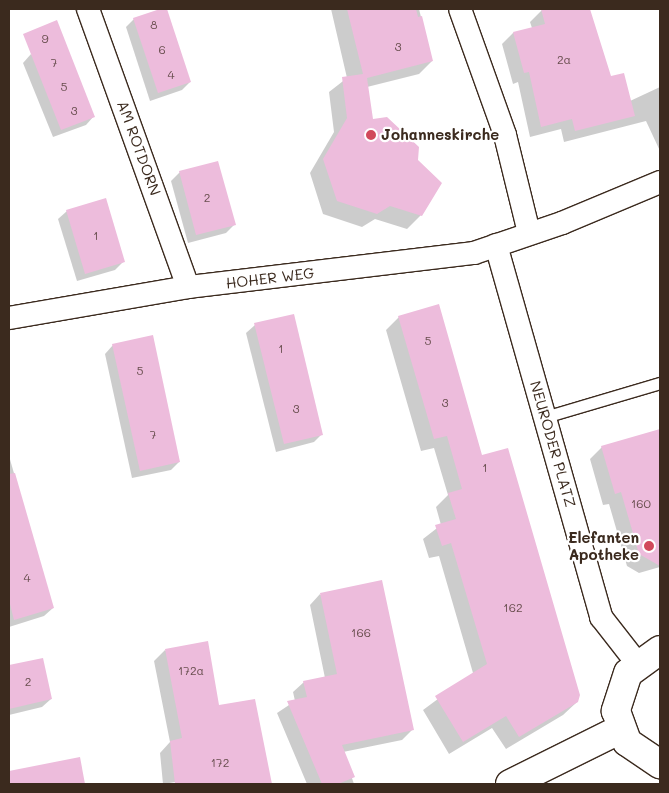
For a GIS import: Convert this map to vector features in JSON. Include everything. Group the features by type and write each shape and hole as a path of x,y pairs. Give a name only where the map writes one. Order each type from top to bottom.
{"main road":[{"path":"649,657 619,692 620,729 637,752 660,764"},
{"path":"510,784 620,729"}],"street":[{"name":"AM ROTDORN","path":"88,9 188,288"},
{"path":"460,9 505,134 529,233"},
{"name":"HOHER WEG","path":"9,318 188,288 474,253 660,182"},
{"name":"NEURODER PLATZ","path":"496,245 601,616 649,657"}],"lane":[{"path":"545,416 660,383"}],"building":[{"path":"160,9 167,9 191,82 158,93 133,18"},
{"name":"Johanneskirche","path":"347,9 416,9 418,17 422,16 433,61 367,78 373,119 387,117 419,147 418,160 442,183 422,216 390,206 377,214 337,201 323,159 347,118 342,77 363,74"},
{"path":"541,9 590,9 611,76 624,73 635,116 575,131 572,119 541,127 529,72 524,73 513,32 545,24"},
{"path":"57,20 95,117 61,130 23,34"},
{"path":"218,161 236,225 196,235 179,171"},
{"path":"106,198 125,262 85,274 66,210"},
{"path":"439,304 482,455 508,448 580,695 578,702 519,737 506,716 463,742 435,696 487,664 451,543 442,546 435,525 456,519 448,493 462,489 447,436 434,439 398,316"},
{"path":"294,314 323,435 284,444 254,323"},
{"path":"153,335 180,462 140,471 112,344"},
{"path":"660,429 660,566 639,554 621,492 615,494 601,446"},
{"path":"15,473 54,608 14,620 9,600 9,474"},
{"path":"382,580 414,730 342,745 355,777 338,784 322,784 287,701 307,697 303,681 337,674 320,593"},
{"path":"208,641 219,705 255,699 272,784 175,784 170,741 182,738 165,649"},
{"path":"43,658 52,699 9,709 9,665"},
{"path":"80,757 85,784 9,784 9,771"}],"place":[{"name":"Johanneskirche","path":"371,135"},
{"name":"Elefanten Apotheke","path":"649,546"}]}
